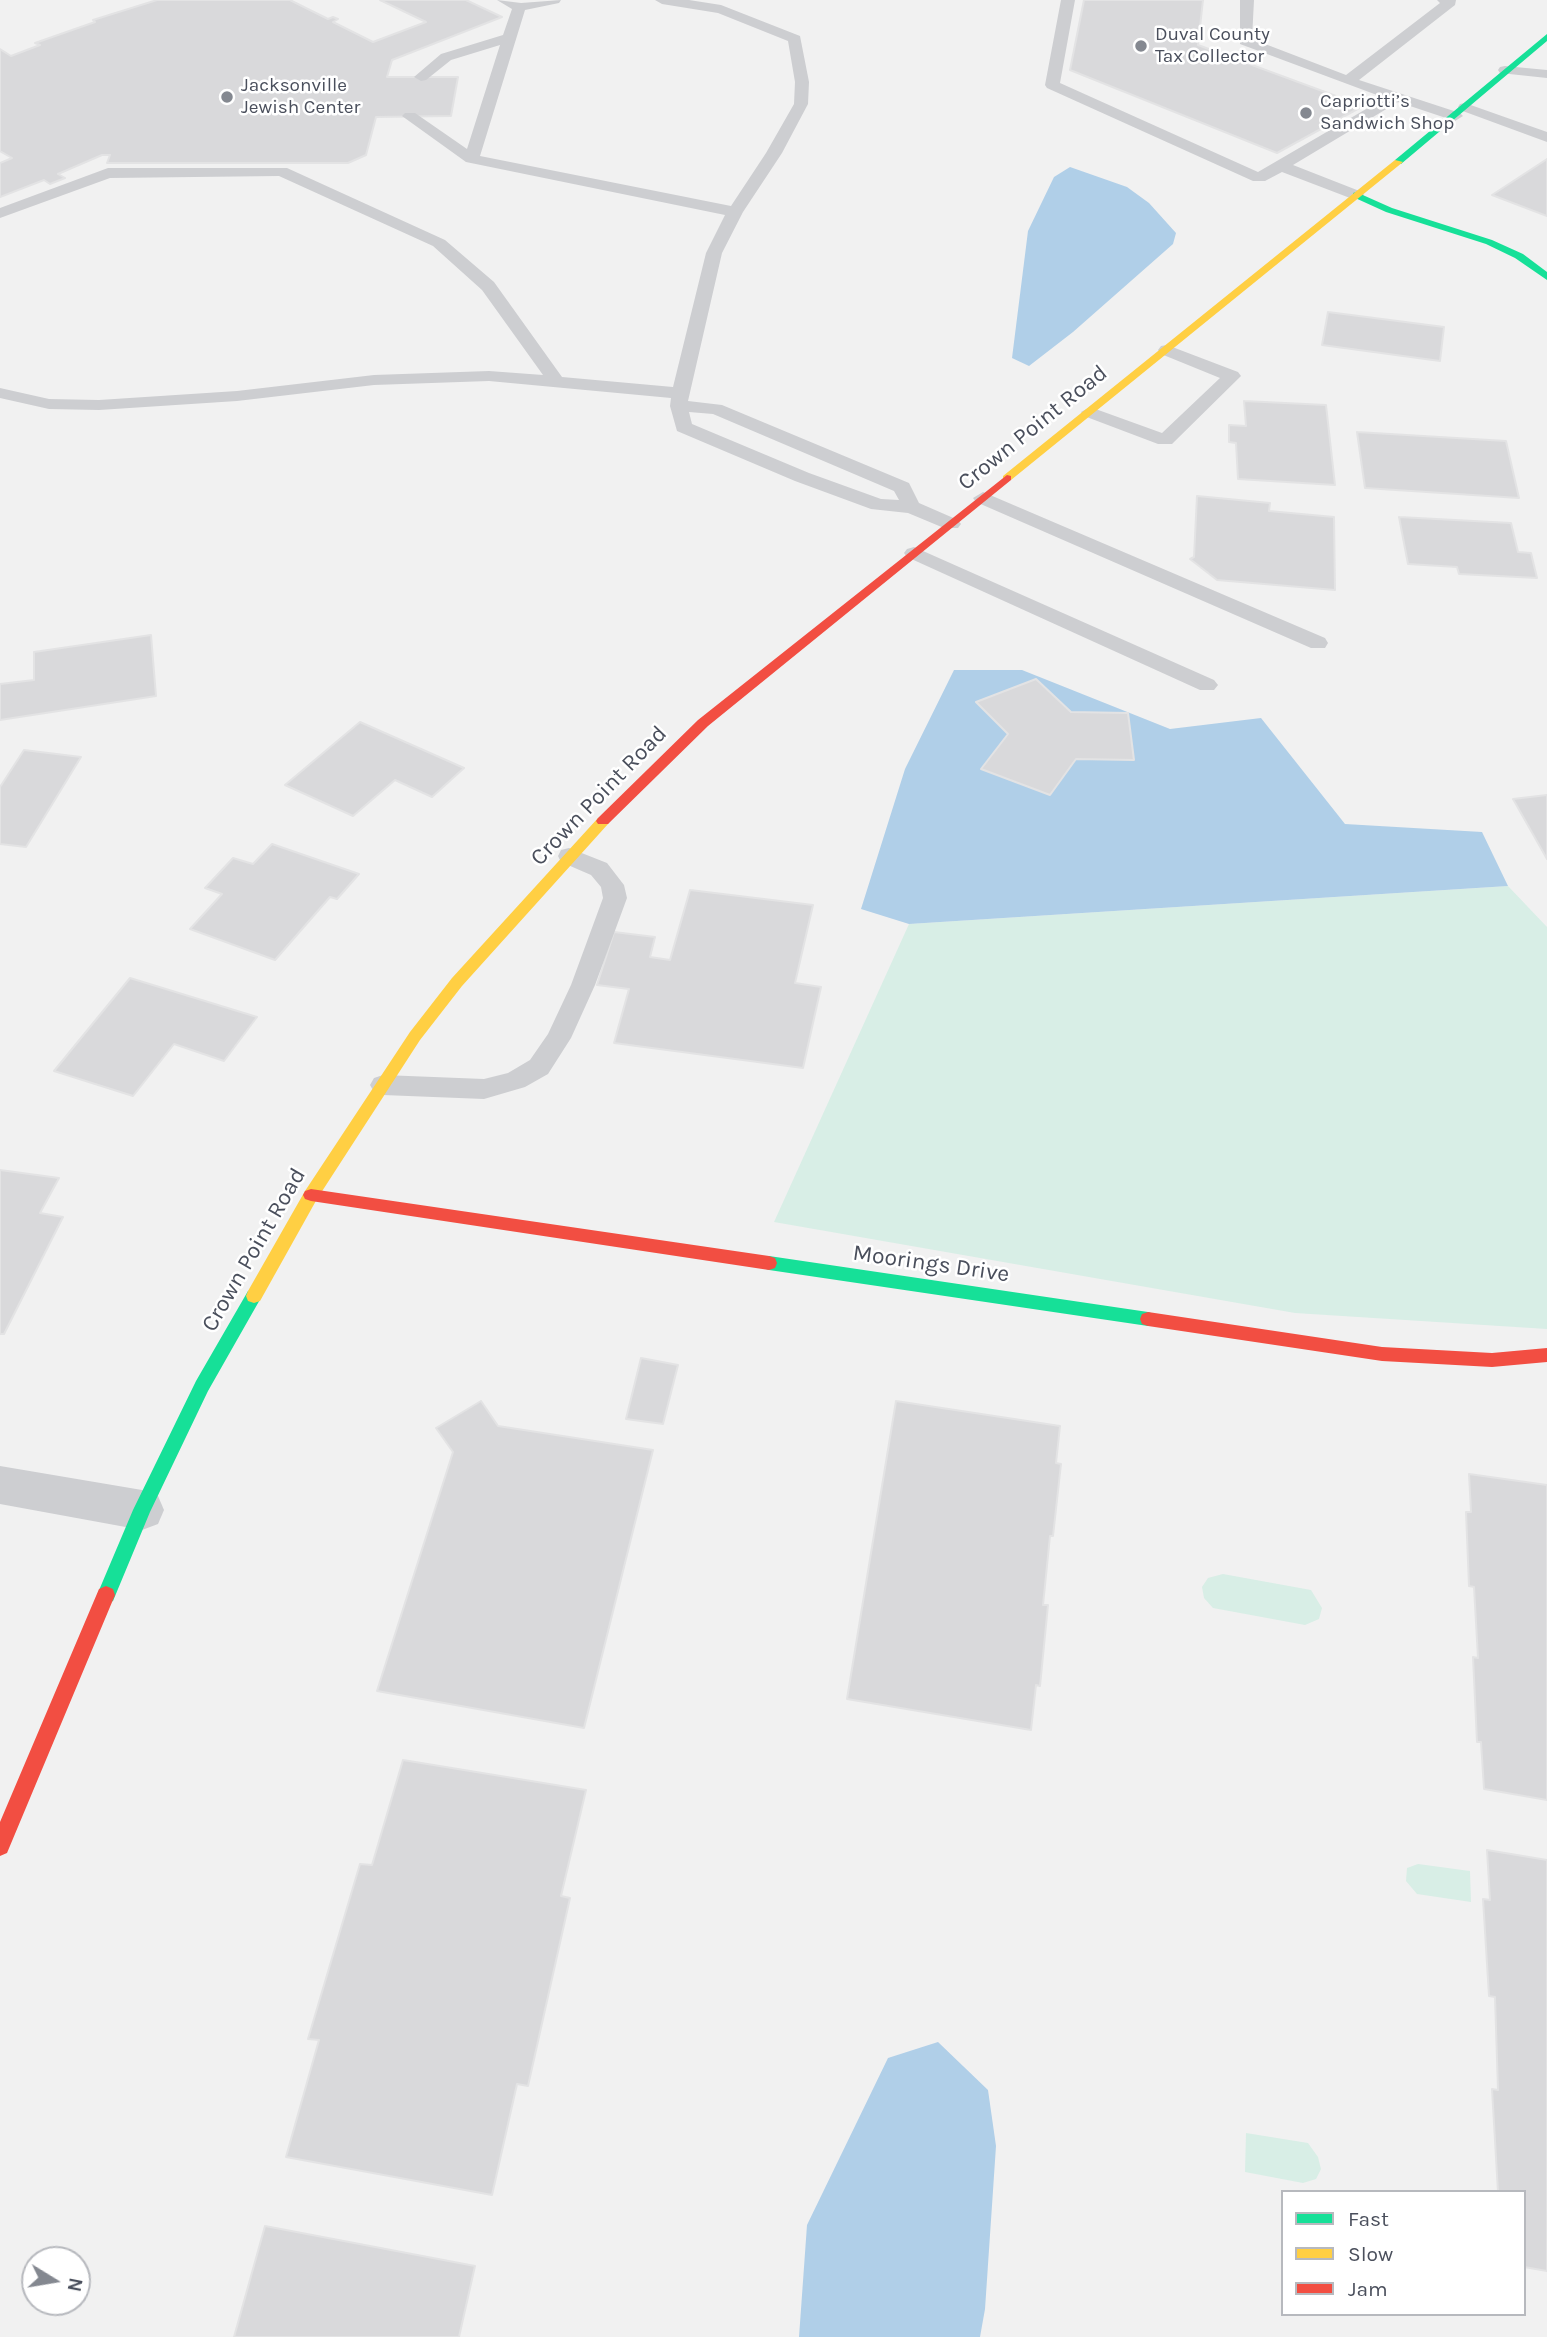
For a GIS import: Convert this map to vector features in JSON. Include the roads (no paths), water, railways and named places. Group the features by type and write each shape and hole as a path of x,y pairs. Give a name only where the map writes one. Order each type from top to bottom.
{"street":[{"name":"Crown Point Road","path":"0,1846 142,1510 202,1386 311,1195 415,1036 457,982 569,856 703,723 1460,112 1505,70 1547,37"},
{"path":"1356,195 1389,210 1489,242 1519,256 1547,277"},
{"name":"Moorings Drive","path":"311,1195 1382,1354 1492,1360 1547,1355"},
{"path":"0,1485 142,1510"}],"lane":[{"path":"504,0 519,7 554,0"},
{"path":"662,0 721,9 795,39 802,82 801,104 774,153 735,212 714,253 679,400 683,427 802,477 878,505 911,508 951,524"},
{"path":"1068,0 1052,85 1259,178 1397,97"},
{"path":"1247,0 1245,41 1397,97 1547,137"},
{"path":"1348,81 1450,2 1444,0"},
{"path":"471,159 519,7"},
{"path":"421,77 446,57 510,37"},
{"path":"1505,70 1547,74"},
{"path":"410,116 471,159 735,212"},
{"path":"1281,166 1356,195"},
{"path":"0,213 108,173 281,171 439,243 488,286 555,380"},
{"path":"1090,412 1165,440 1232,376 1167,350"},
{"path":"0,393 49,404 99,405 237,396 374,380 489,376 555,380 679,400 716,410 902,487 911,508"},
{"path":"983,498 1318,643"},
{"path":"914,553 1207,685"},
{"path":"383,1085 484,1089 516,1080 539,1067 559,1038 583,985 615,898 612,885 599,869 569,856"}],"water":[{"path":"1070,167 1127,187 1149,203 1176,233 1173,244 1073,332 1029,366 1012,358 1028,231 1054,177"},
{"path":"954,670 1022,670 1170,729 1261,718 1345,824 1482,832 1508,886 909,924 861,909 905,769"},
{"path":"938,2042 988,2090 996,2146 985,2309 980,2337 799,2337 807,2225 888,2058"}],"place":[{"name":"Duval County Tax Collector","path":"1141,46"},
{"name":"Jacksonville Jewish Center","path":"227,97"},
{"name":"Capriotti’s Sandwich Shop","path":"1306,113"}]}
